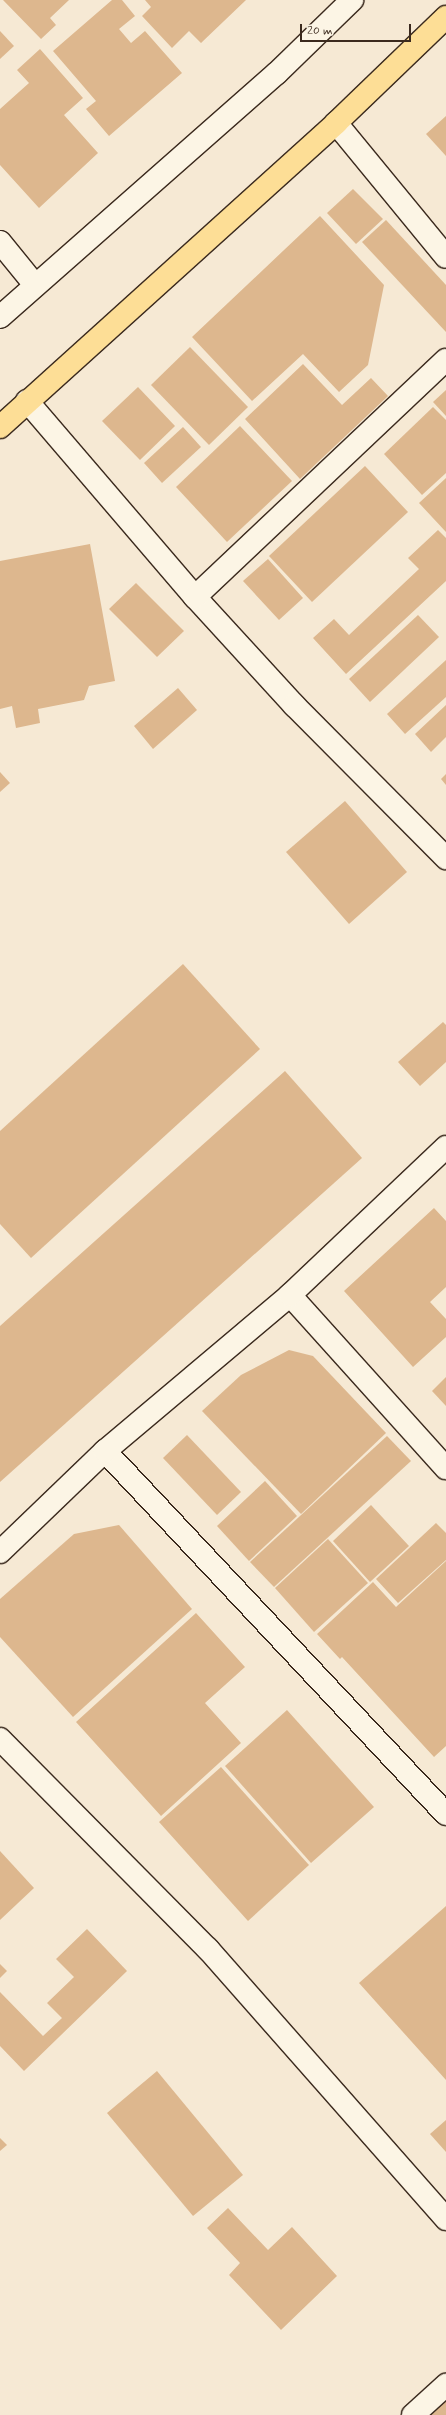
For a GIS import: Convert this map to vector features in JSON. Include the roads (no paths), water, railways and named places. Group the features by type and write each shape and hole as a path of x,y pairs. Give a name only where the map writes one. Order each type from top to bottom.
{"main road":[{"path":"0,427 336,123 446,17"}],"street":[{"path":"0,317 277,73 352,0"},
{"path":"336,123 446,257"},
{"path":"0,242 36,285"},
{"path":"195,597 446,360"},
{"path":"27,401 195,597 294,705 446,858"},
{"path":"0,1552 105,1451 290,1295 446,1147"},
{"path":"290,1295 446,1468"},
{"path":"105,1451 446,1814"},
{"path":"0,1738 208,1949 446,2219"},
{"path":"413,2415 446,2385"}]}
